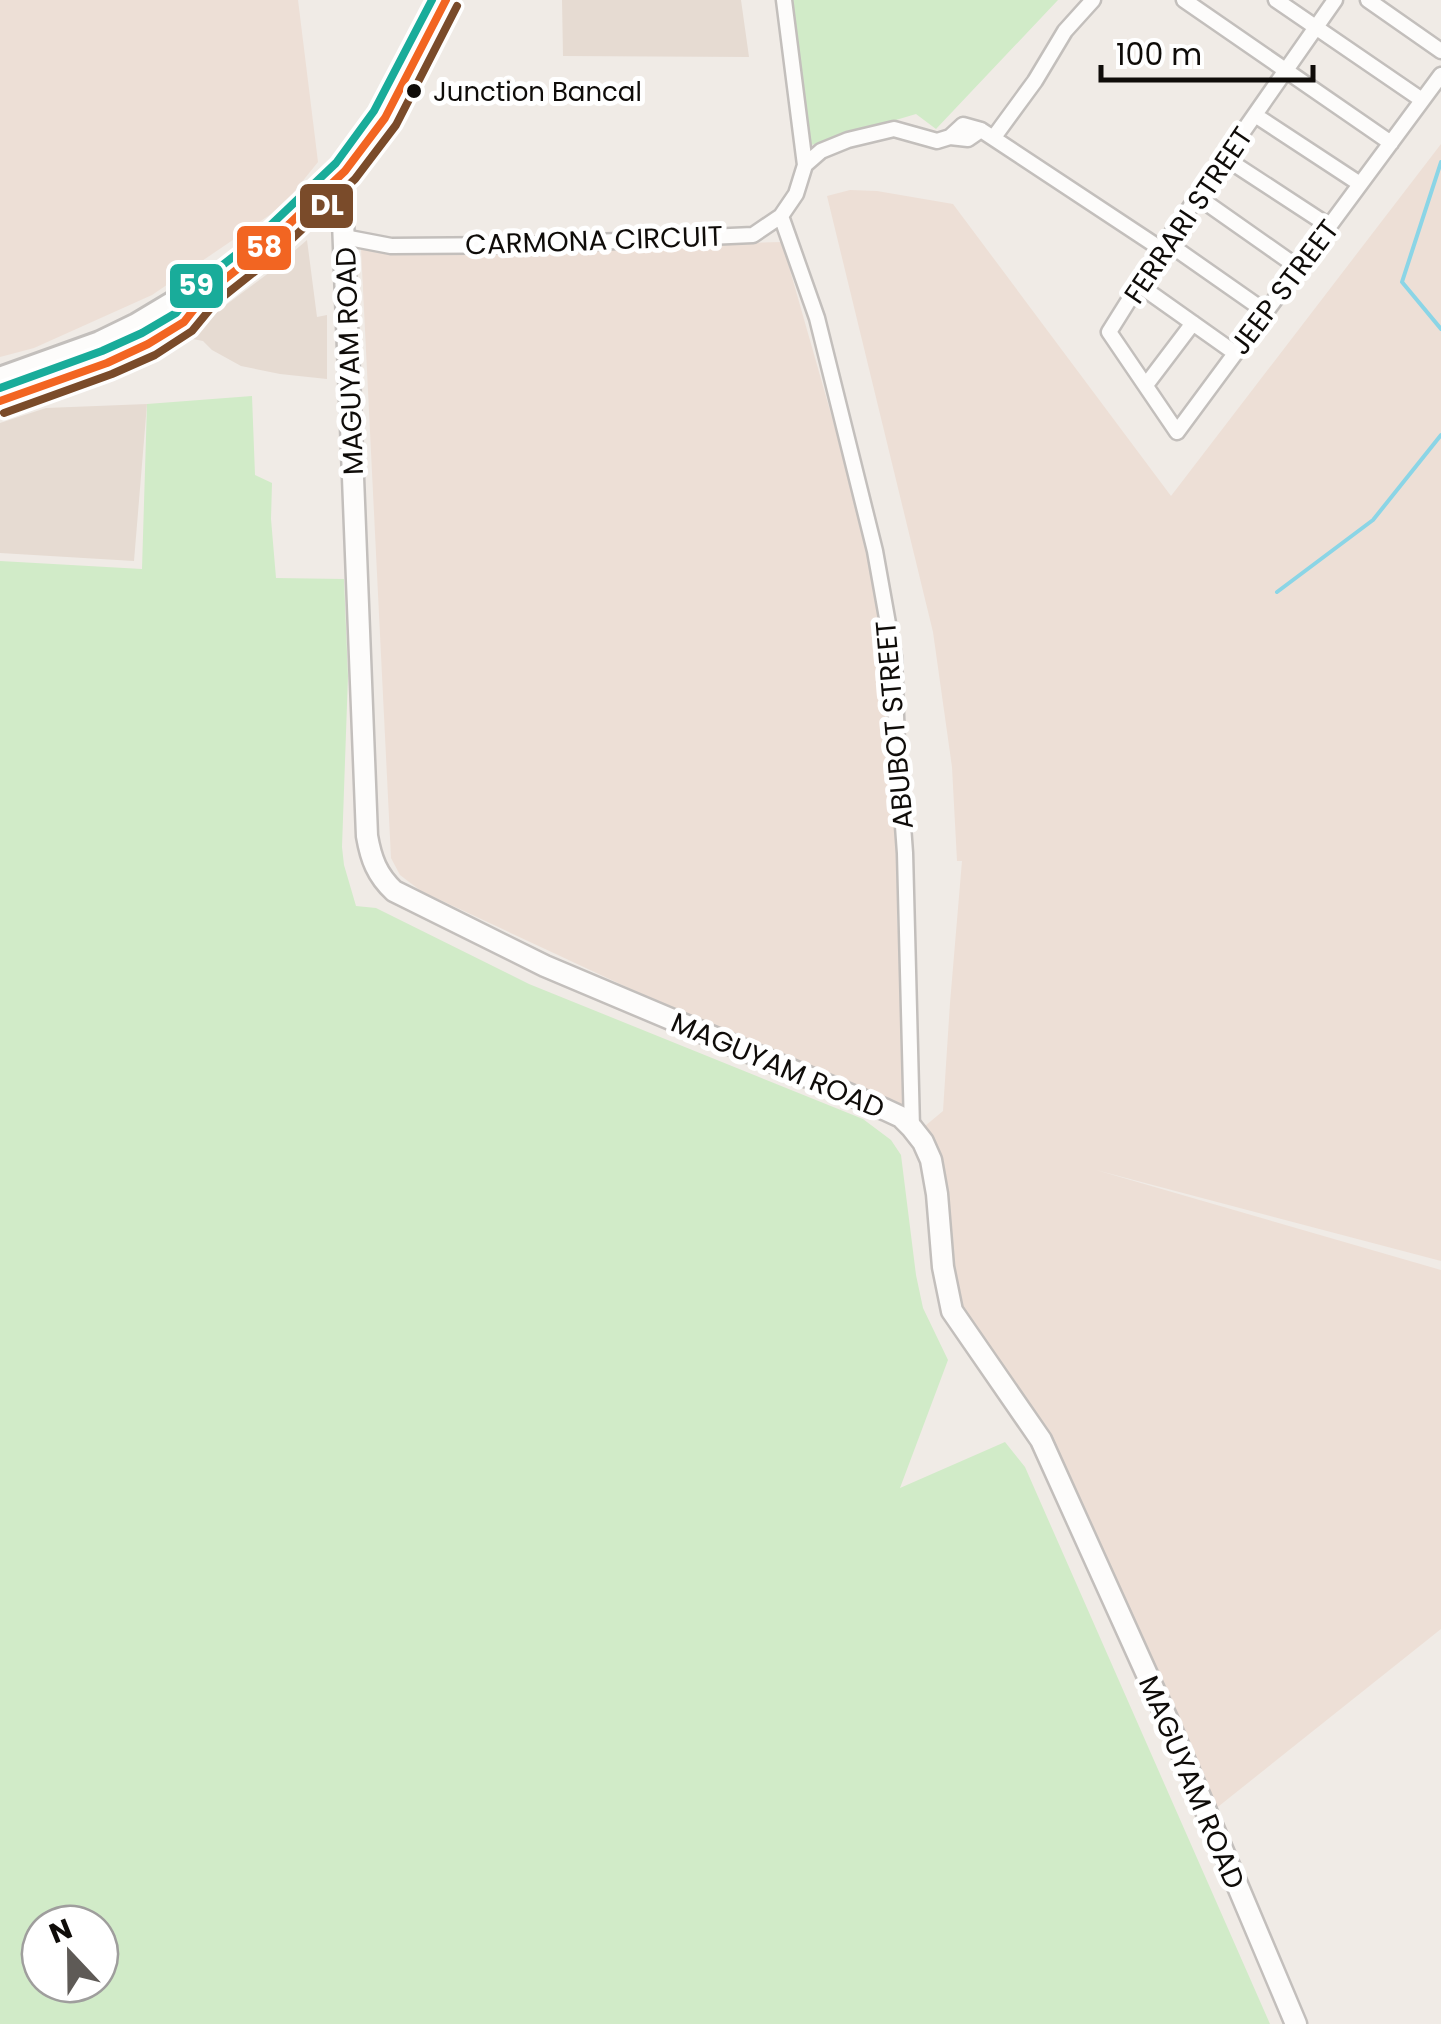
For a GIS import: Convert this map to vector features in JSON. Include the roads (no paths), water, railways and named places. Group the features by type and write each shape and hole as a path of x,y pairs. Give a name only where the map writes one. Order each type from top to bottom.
{"highway":[{"path":"0,401 107,363 184,322 206,294 324,193 366,146 385,118 446,0"},
{"path":"0,378 100,343 172,304 206,294"}],"main road":[{"name":"MAGUYAM ROAD","path":"324,193 343,221 367,836 381,879 394,891 522,955 886,1110 912,1128 923,1142 934,1174 943,1267 952,1311 1040,1440 1168,1721 1296,2024"}],"street":[{"path":"781,216 796,194 805,165 784,0"},
{"path":"988,133 1034,81 1065,31 1093,0"},
{"path":"1184,0 1391,143"},
{"path":"1276,0 1422,100"},
{"name":"FERRARI STREET","path":"1146,386 1109,332 1335,0"},
{"path":"1368,0 1441,51"},
{"name":"JEEP STREET","path":"1146,386 1177,432 1441,75"},
{"path":"1256,115 1360,184"},
{"path":"805,165 835,145 894,128 937,141 950,137 964,125 988,133 1266,312"},
{"path":"1225,158 1329,226"},
{"path":"1198,198 1298,268"},
{"name":"CARMONA CIRCUIT","path":"344,237 391,246 734,236 753,234 781,216"},
{"name":"ABUBOT STREET","path":"781,216 817,318 875,551 894,657 905,853 912,1128"},
{"path":"1139,285 1235,353"},
{"path":"1146,386 1194,323"}],"waterway":[{"path":"1441,162 1402,282 1441,329"},
{"path":"1277,592 1373,520 1441,435"}],"place":[{"name":"Junction Bancal","path":"414,91"}]}
